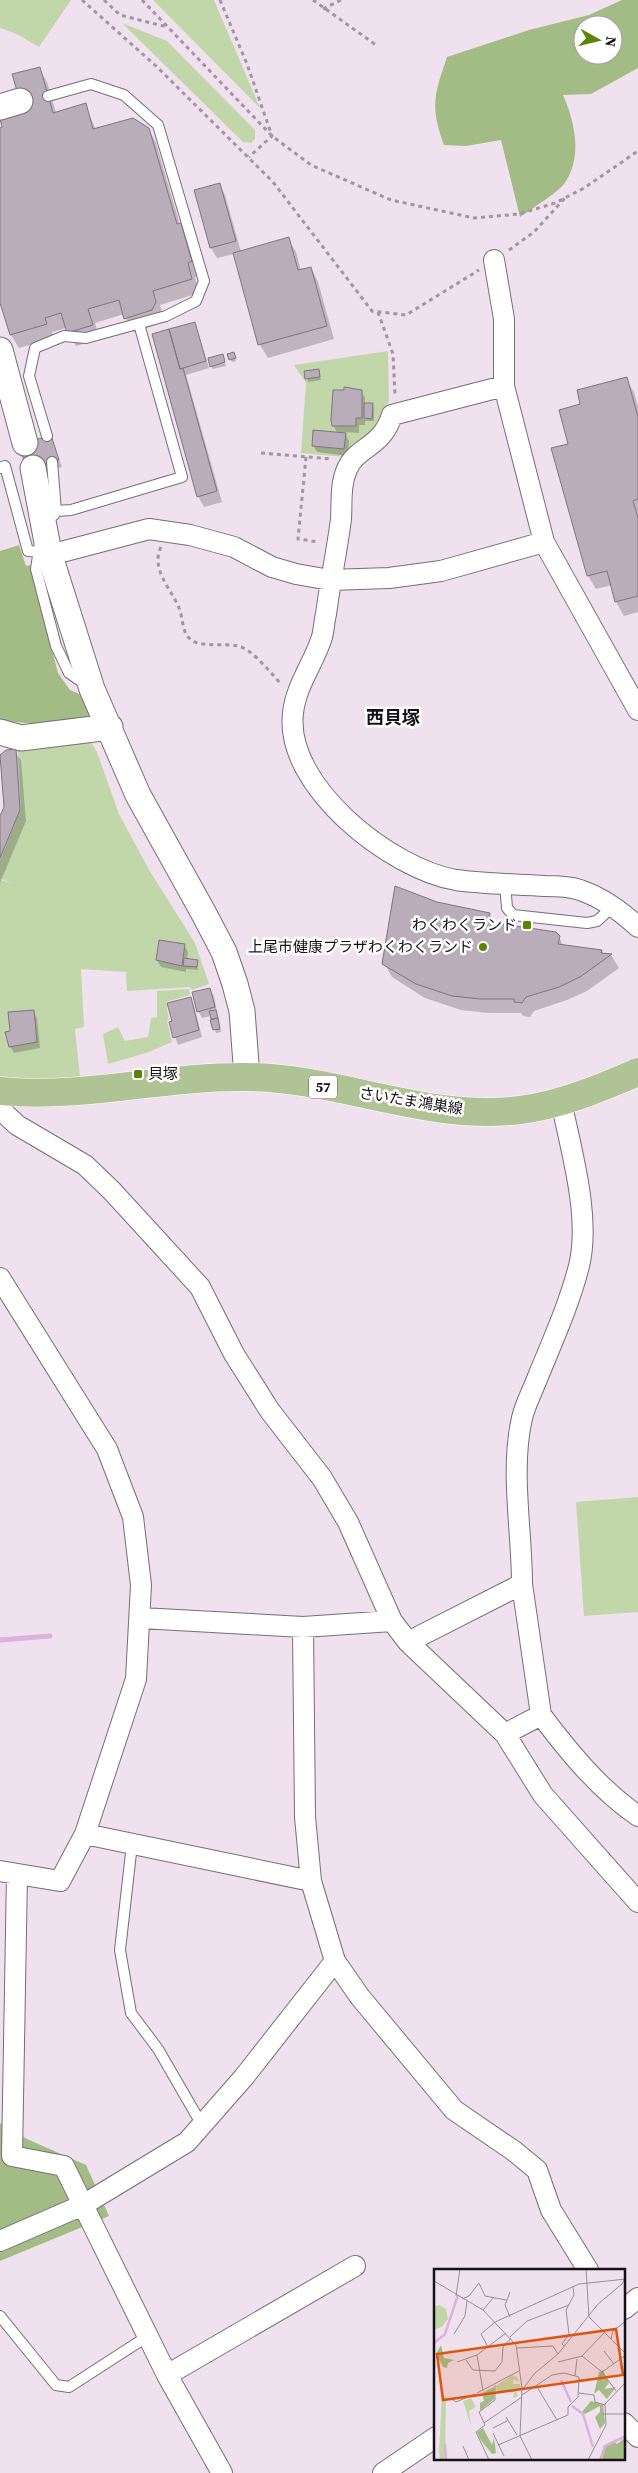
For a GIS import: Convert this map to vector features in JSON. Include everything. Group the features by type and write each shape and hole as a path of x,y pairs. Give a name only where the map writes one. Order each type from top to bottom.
{"main road":[{"name":"さいたま鴻巣線","path":"0,1091 67,1092 247,1077 299,1083 460,1110 518,1111 561,1101 638,1072"}],"street":[{"path":"494,260 504,319 504,386 544,542 638,710"},
{"path":"0,350 36,440"},
{"path":"504,386 392,415 388,427 379,440 350,463 343,482 322,637 297,696 293,712 293,734 300,759 312,781 360,830 404,862 432,875 458,880 578,889 612,907 638,927"},
{"path":"42,465 47,540 92,689 138,794 224,952 242,1011 247,1077"},
{"path":"47,540 149,529 190,534 234,546 272,567 296,574 330,580 390,578 441,571 544,542"},
{"path":"0,732 21,738 110,727"},
{"path":"561,1101 578,1189 582,1230 580,1256 570,1296 522,1418 517,1472 522,1543 522,1584 541,1715 573,1757 621,1804 638,1816"},
{"path":"0,1109 17,1125 85,1165 112,1191 200,1287 234,1354 260,1395 322,1478 348,1522 392,1621 408,1642 505,1734 543,1795 638,1902"},
{"path":"2,1285 106,1449 133,1517 141,1585 141,1618 136,1679 85,1834 60,1881 8,1872 12,2156 64,2166 167,2375 222,2473"},
{"path":"408,1642 522,1584"},
{"path":"141,1618 303,1628 392,1621"},
{"path":"303,1628 305,1817 311,1881 335,1961 360,1997 454,2110 514,2151 537,2170 551,2210 587,2269"},
{"path":"505,1734 541,1715"},
{"path":"85,1834 311,1881"},
{"path":"0,2241 83,2205 187,2142 244,2077 335,1961"},
{"path":"167,2375 355,2266"},
{"path":"626,2307 638,2298"},
{"path":"626,2425 638,2437"},
{"path":"383,2473 434,2438"}],"lane":[{"path":"36,440 29,376 35,348 64,336 86,338 166,316 196,301 204,281 158,125 124,95 91,84 48,96"},
{"path":"0,468 5,466 28,551 47,540 71,510 182,477 139,324"},
{"path":"505,883 507,908 513,915 586,923 597,921 612,907"},
{"path":"132,1844 120,1950 131,2013 158,2049 202,2125"},
{"path":"0,2316 56,2385 69,2387 148,2336"}],"path":[{"path":"82,0 156,66 274,182 372,311 399,315"},
{"path":"104,0 120,15 167,27"},
{"path":"142,0 272,136 311,165 391,200 474,218 519,214 555,203 584,188 638,152"},
{"path":"220,0 272,136"},
{"path":"313,0 376,46"},
{"path":"323,9 341,0"},
{"path":"249,157 272,136"},
{"path":"378,312 394,354 396,368 396,386 392,415"},
{"path":"261,453 350,463"},
{"path":"306,457 298,539 336,544"},
{"path":"170,532 159,551 158,563 162,576 179,608 187,636 195,642 239,646 250,651 286,689 297,696"}],"green space":[{"path":"0,0 71,0 39,47 17,34 0,28"},
{"path":"153,0 214,0 260,108"},
{"path":"622,0 638,0 638,68 591,94 563,95 574,128 574,163 570,174 561,188 520,217 501,140 466,146 444,145 437,121 435,101 447,57 529,30 573,19 573,65 623,65 623,15 589,15"},
{"path":"122,23 167,41 255,130 255,139 251,143 243,142"},
{"path":"388,351 389,401 372,433 346,457 301,453 306,383 294,365"},
{"path":"19,545 26,566 30,565 58,673 70,690 84,696 91,715 80,719 46,724 0,720 0,551"},
{"path":"91,742 97,752 119,814 148,868 195,943 209,984 192,990 190,987 127,991 126,972 81,969 84,1027 75,1029 80,1077 47,1080 0,1079 0,880 12,883 0,879 0,861 21,809 18,747"},
{"path":"189,989 190,995 166,1002 169,1020 167,1021 172,1042 146,1053 108,1064 103,1034 118,1027 125,1041 148,1037 151,1018 157,1017 157,991"},
{"path":"638,1497 638,1612 584,1616 576,1502"},
{"path":"0,2123 27,2139 86,2165 109,2216 0,2261"}],"building":[{"path":"40,67 53,113 86,103 93,129 133,118 149,128 177,224 181,223 192,261 188,263 192,279 153,291 156,302 152,310 124,319 119,300 88,309 93,325 67,333 61,313 45,318 47,324 10,335 0,303 0,128 2,127 0,119 22,108 12,74"},
{"path":"220,183 236,241 210,248 194,190"},
{"path":"289,237 298,270 311,267 327,326 258,345 233,253"},
{"path":"195,322 206,361 180,369 169,329"},
{"path":"169,329 180,369 183,368 217,491 197,497 152,334"},
{"path":"234,352 236,358 229,360 227,354"},
{"path":"223,354 225,362 210,367 208,358"},
{"path":"319,369 320,377 305,379 304,371"},
{"path":"627,377 638,417 638,499 633,501 638,518 638,596 615,602 607,571 587,576 551,448 568,444 559,410 580,404 577,390"},
{"path":"344,387 362,390 362,418 356,418 356,426 332,426 333,390 344,390"},
{"path":"364,403 373,403 372,419 364,418"},
{"path":"313,430 346,433 344,449 312,446"},
{"path":"51,435 59,460 27,470 19,445"},
{"path":"16,749 20,810 0,858 0,816 4,807 0,755 6,750"},
{"name":"上尾市健康プラザわくわくランド","path":"395,886 437,902 490,913 489,922 556,932 560,936 558,944 602,950 601,953 612,954 580,977 559,987 526,997 522,1003 514,1002 514,999 480,999 452,996 416,984 382,964"},
{"path":"159,940 185,944 182,966 156,960"},
{"path":"184,958 198,960 197,967 183,966"},
{"path":"210,988 215,1007 197,1012 192,992"},
{"path":"191,997 199,1030 173,1038 169,1022 172,1021 167,1003"},
{"path":"34,1010 37,1042 9,1047 5,1032 10,1031 8,1012"},
{"path":"216,1010 218,1018 211,1019 209,1011"},
{"path":"218,1018 220,1029 213,1030 210,1020"}],"waterway":[{"path":"0,1640 50,1636"}],"place":[{"name":"わくわくランド","path":"527,925"},
{"name":"上尾市健康プラザわくわくランド","path":"483,947"},
{"name":"貝塚","path":"138,1074"}],"district":[{"name":"西貝塚","path":"393,718"}]}
